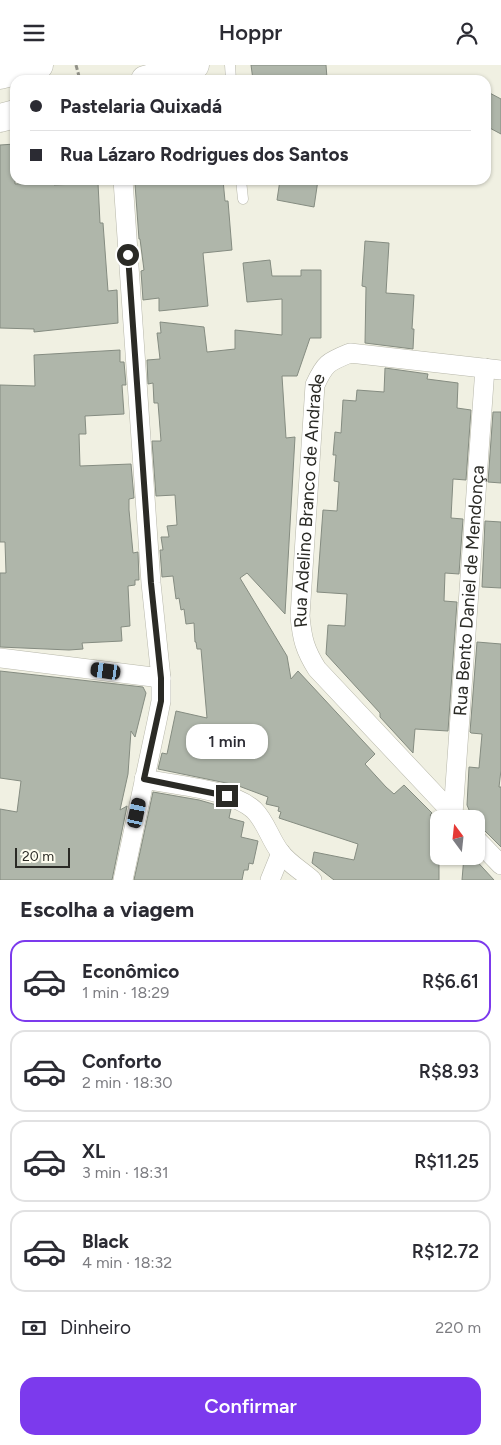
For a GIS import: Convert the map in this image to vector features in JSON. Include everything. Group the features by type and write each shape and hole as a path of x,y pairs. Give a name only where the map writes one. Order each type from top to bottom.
{"main road":[{"path":"0,75 39,65"},
{"path":"162,75 195,65"}],"street":[{"path":"123,185 151,583 161,678 161,701 123,880"},
{"name":"Rua Adelino Branco de Andrade","path":"449,810 317,669 308,655 302,639 300,616 315,385 321,371 330,361 350,353 493,369"},
{"name":"Rua Bento Daniel de Mendonça","path":"456,810 493,369"},
{"path":"0,658 161,678"},
{"path":"144,779 217,793 237,799 254,810 267,827 281,853 312,880"},
{"path":"485,848 501,865"},
{"path":"270,880 281,853"}],"lane":[{"path":"242,185 243,199"}],"building":[{"path":"251,65 326,65 327,75 252,75"},
{"path":"491,94 501,99 501,134 491,129"},
{"path":"10,144 10,185 98,185 100,223 103,223 108,291 117,290 118,323 34,332 34,329 0,328 0,145"},
{"path":"135,185 223,185 225,201 228,201 232,250 203,253 208,306 159,311 159,298 143,300 141,271 144,270 139,239"},
{"path":"279,185 317,185 314,207 277,200"},
{"path":"365,241 389,243 386,293 414,295 413,349 365,343 366,287 362,286"},
{"path":"270,260 272,276 301,276 301,270 321,270 321,338 310,338 297,376 282,376 286,438 295,437 285,614 247,573 240,578 287,656 291,679 298,671 375,754 365,764 386,787 394,794 404,785 430,811 430,865 439,865 439,880 334,880 312,863 314,852 354,860 358,844 279,818 281,812 278,811 279,807 266,804 268,797 236,785 158,769 162,753 167,754 176,711 207,718 201,649 197,649 195,642 194,623 186,624 184,609 181,610 179,598 176,599 173,576 162,577 160,550 163,550 161,537 169,537 167,526 177,525 175,495 156,496 152,441 161,441 158,403 154,403 153,383 148,384 147,360 160,359 157,333 161,333 160,322 204,327 207,352 235,349 235,330 282,335 282,299 247,302 243,263"},
{"path":"120,350 120,362 124,362 126,385 122,385 124,414 85,416 86,434 79,434 80,466 131,464 134,498 129,499 129,510 133,553 138,552 139,580 135,580 135,585 128,586 130,626 121,627 122,641 82,643 83,649 0,647 0,573 6,573 5,542 0,542 0,385 35,386 34,355"},
{"path":"385,368 428,374 427,379 458,383 457,408 471,410 466,480 453,479 451,518 463,519 459,574 445,573 444,601 457,602 448,731 415,729 413,753 380,717 380,713 326,654 328,625 345,626 347,594 317,592 323,510 337,511 339,482 334,481 336,455 333,455 335,432 341,433 343,400 356,401 357,390 384,392"},
{"path":"493,412 501,412 501,483 488,482"},
{"path":"485,521 501,522 501,588 482,587"},
{"path":"477,642 501,644 501,770 499,787 501,787 501,847 485,831 485,810 469,810 467,805 469,767 479,768 482,734 470,732"},
{"path":"0,671 143,687 146,693 135,737 131,731 128,774 120,810 127,806 112,880 0,880 0,809 17,812 21,781 0,778"},
{"path":"153,792 199,800 231,809 229,818 244,822 241,837 258,841 253,864 249,863 248,870 244,870 242,880 134,880"},
{"path":"463,865 480,865 494,880 462,880"}],"route":[{"path":"128,255 151,583 161,678 161,701 144,779 227,796"}]}
